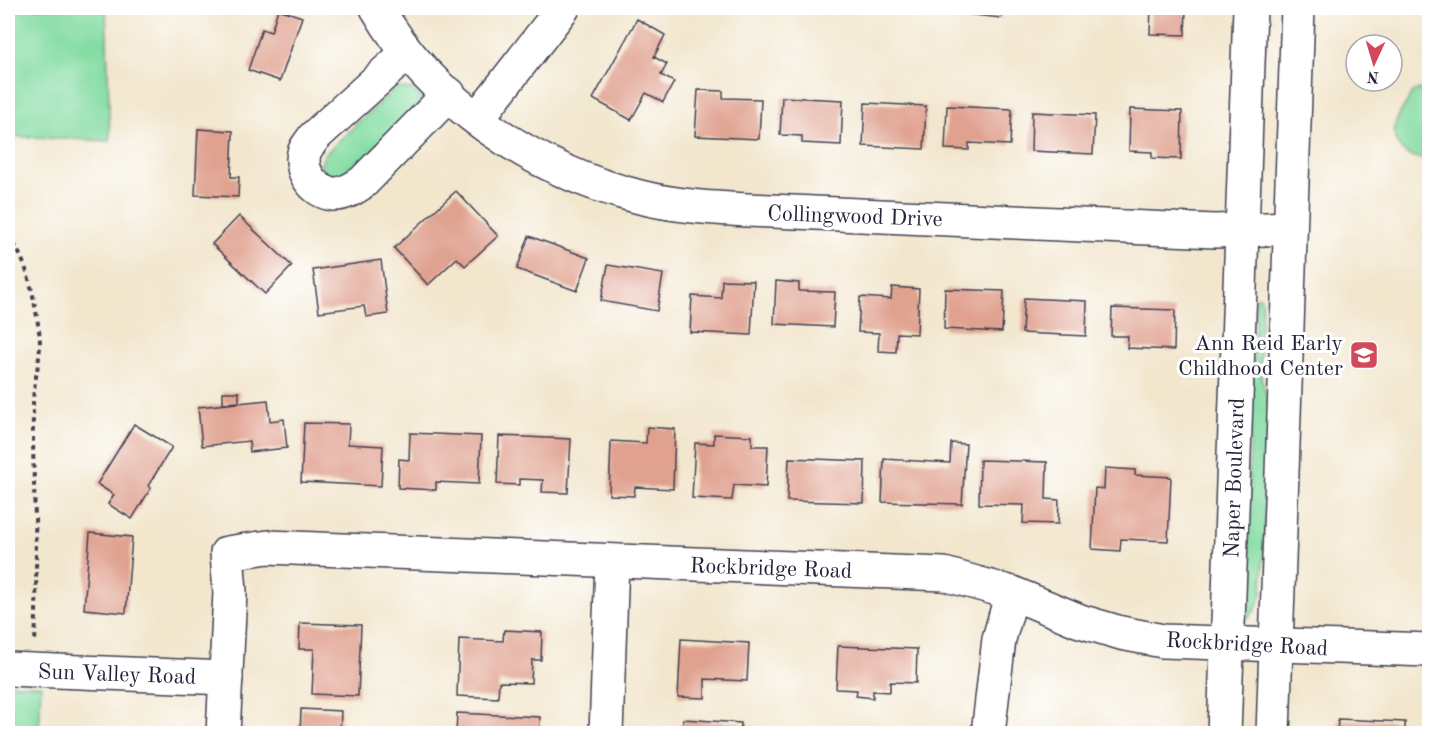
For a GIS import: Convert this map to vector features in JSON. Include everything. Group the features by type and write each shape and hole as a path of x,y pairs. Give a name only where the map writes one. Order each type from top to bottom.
{"street":[{"name":"Collingwood Drive","path":"377,8 407,53 477,119 515,144 577,177 642,198 695,207 1215,231 1290,228"},
{"path":"477,119 563,8"},
{"name":"Naper Boulevard","path":"1224,734 1250,8"},
{"path":"1273,734 1298,8"},
{"path":"407,53 314,137 304,152 303,169 309,180 320,189 333,194 349,191 363,182 449,94"},
{"name":"Rockbridge Road","path":"226,678 230,592 227,553 268,547 944,574 1012,593 1080,621 1121,633 1163,641 1430,650"},
{"path":"606,734 612,561"},
{"path":"988,734 999,639 1012,593"},
{"name":"Sun Valley Road","path":"8,669 226,678"},
{"path":"224,734 226,678"}],"path":[{"path":"8,237 16,245 23,265 39,332 40,350 33,400 35,646"}],"green space":[{"path":"8,8 106,8 110,141 8,136"},
{"path":"396,87 411,89 420,97 421,104 346,178 332,181 320,167 324,155"},
{"path":"1419,89 1429,103 1430,156 1422,158 1403,151 1394,133 1401,112 1413,92"},
{"path":"1256,297 1260,297 1262,301 1260,371 1270,412 1262,594 1256,609 1243,622"},
{"path":"8,684 41,685 39,733 8,734"}],"building":[{"path":"966,8 1003,8 1001,18 966,14"},
{"path":"1151,8 1186,8 1185,35 1150,34"},
{"path":"278,9 302,17 280,81 248,70 262,29 271,32"},
{"path":"637,19 665,35 654,57 667,64 661,75 674,82 663,102 646,93 631,120 593,99"},
{"path":"698,90 723,91 723,98 761,99 759,139 695,136"},
{"path":"782,97 843,100 841,145 802,143 802,136 780,135"},
{"path":"865,103 926,106 924,149 863,146"},
{"path":"947,106 1012,109 1010,145 969,143 969,150 945,149"},
{"path":"1130,109 1182,111 1181,159 1152,158 1152,152 1129,151"},
{"path":"1032,112 1095,115 1093,154 1031,151"},
{"path":"198,129 233,131 231,177 239,177 238,197 195,195"},
{"path":"456,191 498,236 465,266 457,258 428,285 394,248"},
{"path":"239,216 292,266 265,294 212,244"},
{"path":"529,236 589,258 577,291 517,269"},
{"path":"381,260 388,314 366,317 364,306 319,312 313,270"},
{"path":"608,265 663,274 657,311 601,301"},
{"path":"722,280 754,281 751,335 690,332 692,296 721,298"},
{"path":"776,281 799,283 799,291 835,292 833,327 774,324"},
{"path":"892,287 919,289 917,334 897,333 896,352 878,351 879,333 858,332 860,297 891,299"},
{"path":"945,289 1004,291 1002,332 944,329"},
{"path":"1024,298 1087,301 1086,336 1022,333"},
{"path":"1112,308 1175,310 1174,350 1127,348 1128,336 1111,336"},
{"path":"223,392 239,392 239,402 223,403"},
{"path":"268,400 270,421 284,419 287,448 250,452 249,441 202,446 198,407"},
{"path":"304,423 349,424 348,444 383,446 381,486 301,482"},
{"path":"134,424 172,447 148,486 151,488 132,519 108,504 114,495 97,484"},
{"path":"647,427 675,429 673,489 635,487 634,496 609,495 611,441 646,443"},
{"path":"410,433 481,436 479,484 436,482 436,490 398,488 399,459 409,460"},
{"path":"714,434 752,436 752,446 768,446 766,487 734,485 732,500 692,498 695,443 714,444"},
{"path":"499,436 571,439 568,493 542,492 543,480 519,479 519,485 497,484"},
{"path":"951,443 966,444 962,504 882,502 884,459 950,463"},
{"path":"789,458 865,461 864,503 787,501"},
{"path":"980,460 1047,462 1046,499 1059,500 1058,524 1023,523 1024,505 979,504"},
{"path":"1105,468 1135,470 1135,475 1171,477 1168,541 1121,539 1120,551 1092,549 1095,488 1104,489"},
{"path":"90,533 132,537 126,613 84,609"},
{"path":"300,623 361,625 358,696 312,694 314,649 299,649"},
{"path":"504,630 542,632 541,660 532,660 531,683 499,682 498,698 457,696 459,639 503,641"},
{"path":"681,639 749,643 747,681 705,679 705,698 678,697"},
{"path":"838,646 917,649 916,683 890,682 890,692 873,691 873,698 856,696 857,690 836,689"},
{"path":"301,709 341,711 340,734 300,734"},
{"path":"457,713 540,717 539,734 456,734"},
{"path":"683,719 741,723 740,734 682,734"},
{"path":"1338,719 1405,722 1405,734 1337,734"}],"place":[{"name":"Ann Reid Early Childhood Center","path":"1364,355"}]}
